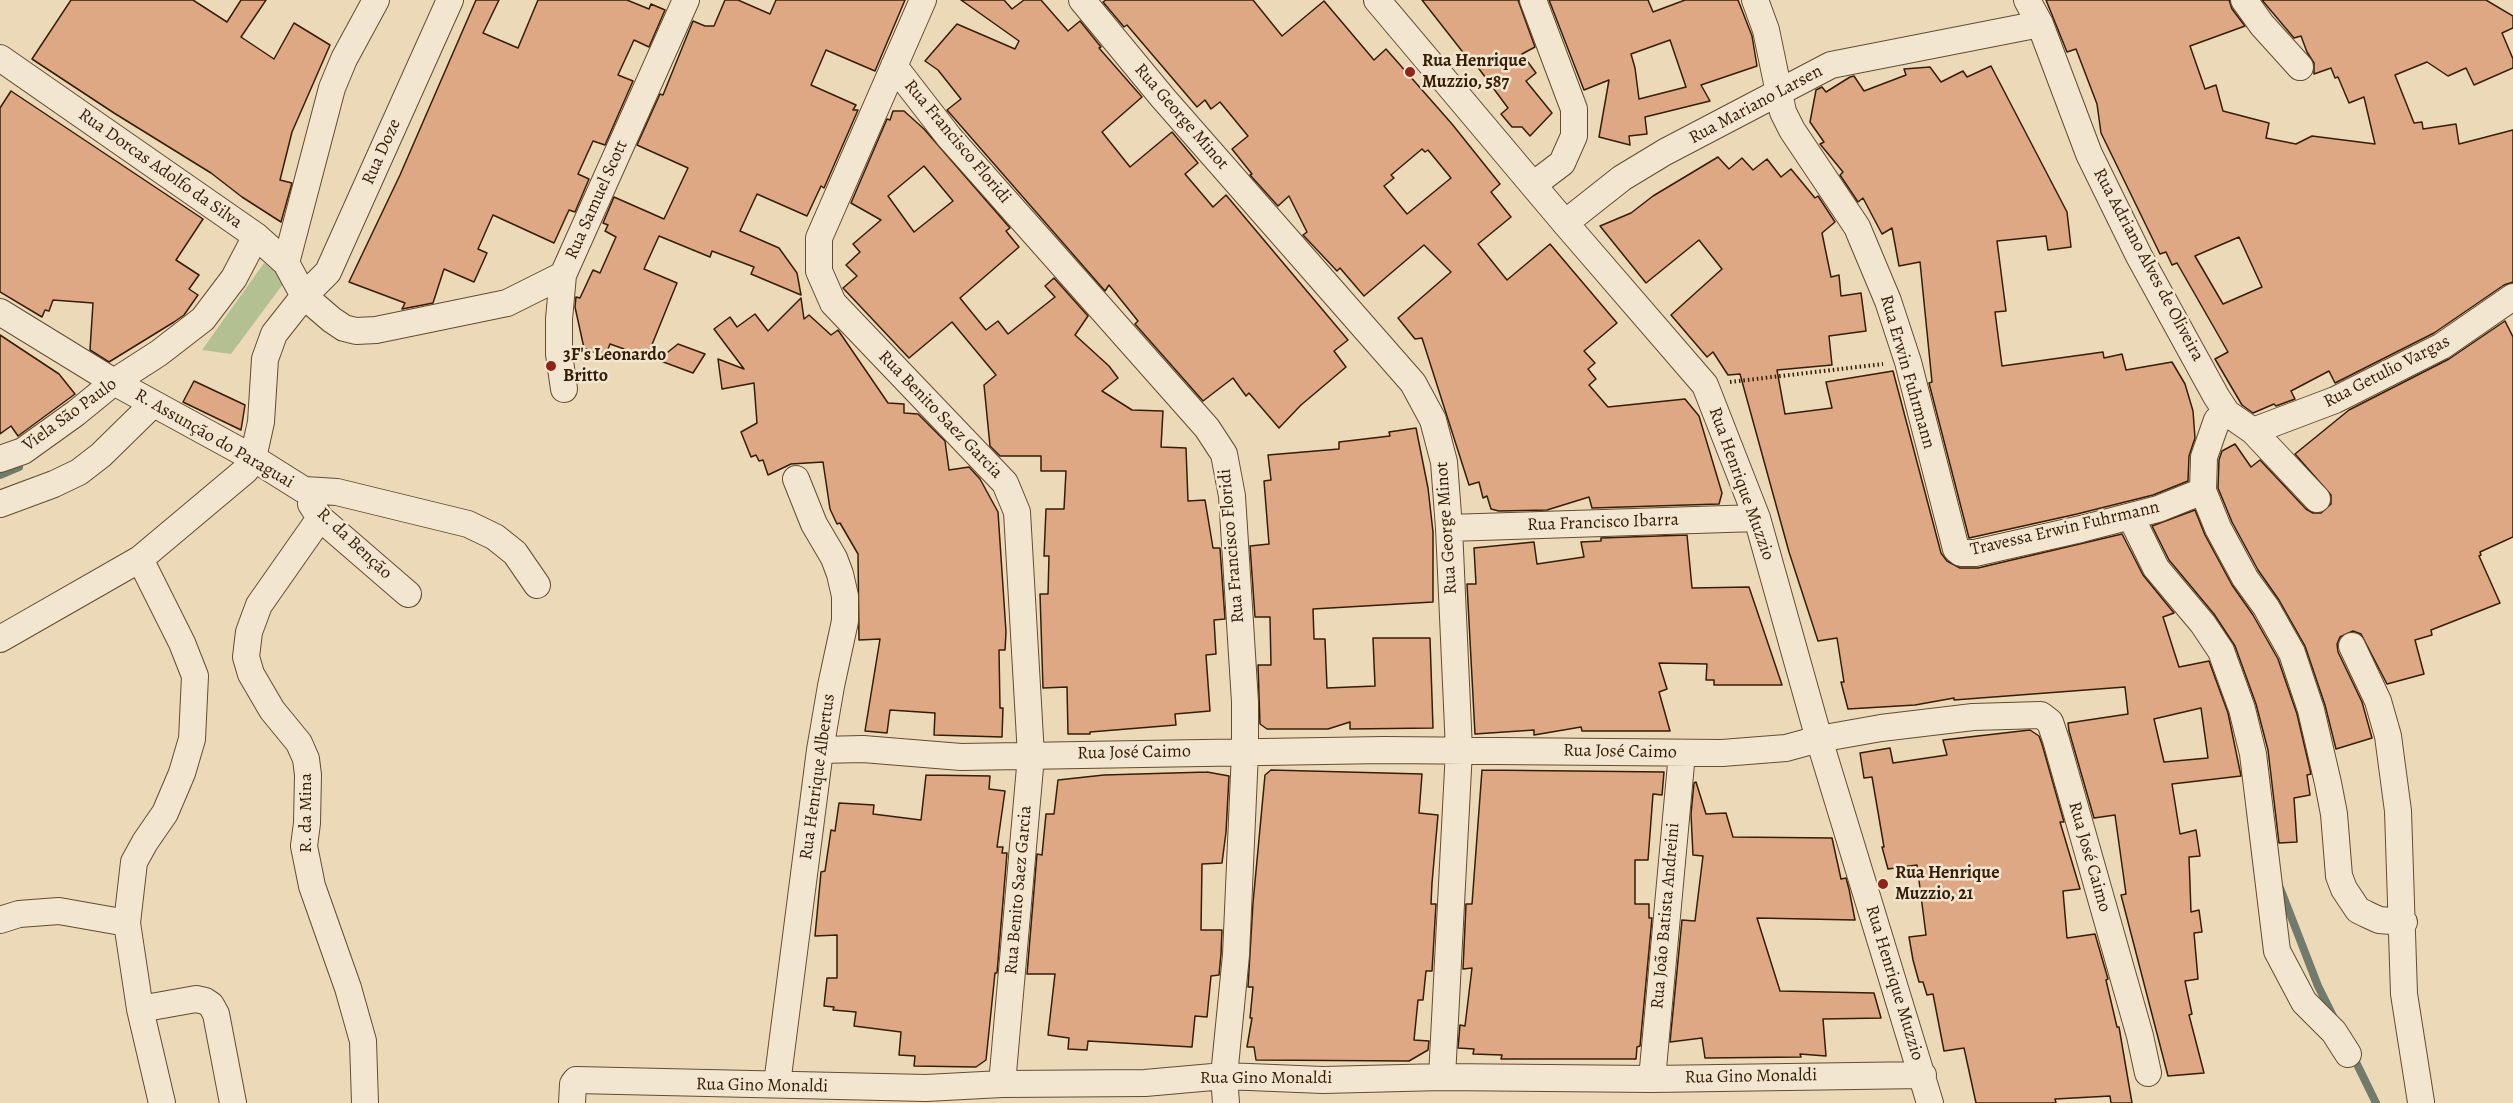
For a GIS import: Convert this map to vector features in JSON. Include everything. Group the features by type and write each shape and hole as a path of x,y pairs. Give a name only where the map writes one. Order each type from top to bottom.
{"street":[{"path":"286,263 332,88 344,59 376,0"},
{"name":"Rua Doze","path":"253,458 261,422 265,359 274,334 304,296 328,272 450,0"},
{"name":"Rua Samuel Scott","path":"304,296 344,327 356,331 376,330 507,303 563,275 686,0"},
{"name":"Rua Benito Saez Garcia","path":"923,0 819,238 819,271 833,303 1005,483 1017,512 1031,756 1002,1084"},
{"name":"Rua George Minot","path":"1082,0 1163,98 1413,383 1433,420 1444,462 1459,750 1442,1077"},
{"name":"Rua Henrique Muzzio","path":"1377,0 1705,385 1757,518 1819,739 1930,1103"},
{"path":"1533,0 1574,108 1574,136 1563,163 1533,185"},
{"name":"Rua Erwin Fuhrmann","path":"1755,0 1766,30 1783,112 1792,130 1857,226 1888,302 1908,362 1956,549 1961,553"},
{"name":"Rua Adriano Alves de Oliveira","path":"2027,0 2040,24 2089,154 2139,256 2227,413 2253,431 2316,499"},
{"path":"2244,0 2262,25 2300,67"},
{"name":"Rua Mariano Larsen","path":"1565,223 1622,178 1665,152 1831,65 2040,24"},
{"name":"Rua Dorcas Adolfo da Silva","path":"0,58 256,236 286,263 304,296"},
{"name":"Rua Francisco Floridi","path":"894,66 948,137 1207,428 1224,454 1232,496 1245,702 1236,955 1224,1076 1226,1103"},
{"name":"Viela São Paulo","path":"0,459 23,451 76,414 114,382 159,353 203,319 234,278 256,236"},
{"path":"563,275 559,342 564,389"},
{"name":"Rua Getulio Vargas","path":"2253,431 2335,400 2442,346 2513,297"},
{"name":"R. Assunção do Paraguai","path":"0,312 114,382 253,458 304,490 337,492 468,524 495,537 515,553 537,585"},
{"path":"0,504 79,472 102,455 153,404"},
{"path":"2227,413 2217,420 2204,457 2203,491 2218,528 2245,578 2266,607 2292,653 2311,710 2328,783 2334,814 2339,876 2344,889 2358,910 2366,915 2379,920 2404,922"},
{"path":"0,639 140,559 246,470 253,458"},
{"name":"Rua Henrique Albertus","path":"777,1084 820,750 845,621 844,596 834,558 814,524 796,479"},
{"name":"R. da Benção","path":"304,490 320,518 408,594"},
{"name":"Travessa Erwin Fuhrmann","path":"1961,553 1975,553 2131,517 2203,491"},
{"path":"2131,517 2156,568 2203,624 2221,651 2242,709 2253,754 2277,951 2304,1002 2334,1032 2348,1054"},
{"name":"R. da Mina","path":"320,518 259,605 249,632 246,657 251,674 272,710 299,743 306,759 307,823 304,846 312,886 348,987 363,1041 365,1103"},
{"name":"Rua Francisco Ibarra","path":"1449,528 1757,518"},
{"path":"140,559 182,643 195,676 192,739 182,773 165,813 145,842 135,862 127,922 140,1009 162,1103"},
{"path":"2352,646 2378,701 2388,736 2398,811 2404,922 2404,994 2421,1102"},
{"name":"Rua José Caimo","path":"820,750 862,749 962,757 1459,750 1682,753 1786,748 1819,739 1881,728 1973,717 2032,714 2046,718 2056,740 2140,1036 2148,1073"},
{"name":"Rua João Batista Andreini","path":"1652,1079 1682,753"},
{"path":"0,920 19,914 59,911 127,922"},
{"path":"140,1009 196,999 211,1005 216,1014 232,1103"},
{"name":"Rua Gino Monaldi","path":"573,1092 576,1080 686,1093 777,1084 869,1095 1002,1084 1146,1083 1224,1076 1323,1080 1442,1077 1652,1079 1923,1075"}],"path":[{"path":"1705,385 1908,362"}],"green space":[{"path":"264,263 286,280 231,354 202,350"}],"building":[{"path":"71,0 193,0 227,22 241,0 266,0 241,37 274,59 294,23 330,45 292,132 280,180 292,183 281,222 242,197 211,173 32,59"},
{"path":"476,0 499,0 483,33 518,48 538,0 627,0 649,9 651,4 665,10 649,47 634,40 618,75 633,81 605,145 593,141 578,174 589,179 575,212 569,210 554,243 493,215 478,249 487,253 474,282 444,269 433,303 402,309 405,303 349,282 400,175"},
{"path":"725,0 738,0 770,14 776,0 905,0 875,71 826,50 811,85 856,105 853,110 858,110 824,188 821,186 807,216 757,194 740,231 779,248 797,273 801,295 751,274 754,267 712,251 710,257 659,236 644,269 677,283 647,357 610,344 605,357 584,348 575,307 576,297 580,298 593,270 600,273 616,237 605,231 608,225 603,223 614,197 664,219 688,168 637,145 660,94 663,95 693,21 705,26 714,26"},
{"path":"961,0 1004,0 1012,9 1024,0 1041,0 1068,31 1080,21 1101,47 1099,48 1142,97 1102,132 1130,167 1172,132 1198,163 1185,174 1213,207 1226,195 1348,340 1334,351 1346,367 1301,405 1279,428 1249,393 1246,396 1233,378 1203,401 1135,324 1138,321 1109,285 1105,291 947,110 961,99 938,70 925,61 957,24 1015,49 1019,41"},
{"path":"1106,0 1253,0 1282,36 1324,1 1374,60 1386,49 1452,124 1500,184 1491,192 1511,217 1478,244 1507,280 1550,244 1617,323 1584,351 1595,363 1588,369 1596,379 1589,385 1608,407 1685,399 1699,416 1722,493 1719,504 1592,508 1589,497 1547,510 1499,511 1491,509 1487,496 1483,498 1479,482 1469,485 1422,338 1415,339 1398,318 1451,272 1424,245 1364,296 1340,268 1337,271 1303,235 1307,232 1289,196 1278,206 1250,175 1252,174 1232,149 1248,136 1220,102 1211,109 1205,100 1197,107 1127,25 1124,27 1103,2","holes":["1422,149 1425,152 1428,150 1451,178 1407,214 1384,186 1394,178 1391,175"]},
{"path":"1422,0 1518,0 1535,47 1522,54 1536,73 1526,81 1552,113 1530,136 1522,127 1512,127 1501,114 1508,108 1471,58 1469,60"},
{"path":"1549,0 1648,0 1653,12 1685,0 1738,0 1752,36 1757,66 1701,85 1710,101 1645,117 1647,134 1629,136 1630,145 1599,137 1609,80 1584,90","holes":["1670,40 1686,87 1639,99 1631,54"]},
{"path":"2046,0 2229,0 2232,9 2245,26 2190,46 2205,89 2216,85 2223,111 2269,123 2266,138 2296,144 2312,136 2375,144 2364,97 2349,103 2338,77 2335,78 2331,68 2314,74 2314,63 2301,36 2294,38 2262,0 2486,0 2513,16 2513,28 2502,33 2513,59 2513,68 2474,85 2466,68 2448,76 2427,62 2395,75 2414,123 2422,122 2423,129 2456,124 2459,144 2513,130 2513,282 2504,285 2434,333 2339,381 2335,383 2329,371 2291,391 2295,399 2276,406 2274,404 2253,413 2242,405 2215,359 2228,352 2177,263 2172,265 2166,252 2160,254 2101,133 2097,104 2076,49 2067,52","holes":["2239,237 2262,287 2223,304 2195,256"]},
{"path":"1991,66 2067,212 2071,247 2048,250 2046,236 1997,241 2006,311 1995,312 2002,366 2103,352 2104,358 2122,354 2126,370 2172,362 2185,384 2193,411 2195,438 2189,456 2188,481 2153,495 1969,538 1929,383 1932,382 1920,262 1899,266 1892,228 1882,234 1863,198 1858,202 1840,175 1843,172 1820,144 1824,142 1810,122 1816,90 1822,87 1826,92 1850,77 1854,76 1864,91 1906,75 1904,69 1930,67 1941,82 1963,71 1967,77"},
{"path":"11,91 203,219 176,260 199,275 189,289 198,295 184,315 109,362 90,350 93,303 53,300 49,311 45,310 42,317 0,292 0,108"},
{"path":"893,111 904,111 924,129 1010,228 1006,231 1019,247 960,298 986,330 998,321 1008,334 1055,297 1045,286 1054,278 1088,316 1075,335 1109,366 1118,378 1102,391 1132,410 1163,411 1161,447 1186,448 1188,501 1205,500 1213,548 1220,548 1225,619 1214,620 1216,654 1206,655 1210,711 1175,714 1176,725 1090,732 1090,734 1068,734 1067,687 1043,688 1040,594 1048,594 1049,556 1044,556 1046,509 1064,509 1066,471 1041,471 1041,456 1000,456 990,446 984,385 996,375 952,322 909,358 843,288 857,276 846,265 860,252 853,244 881,220 851,203 887,119 890,120","holes":["924,166 953,201 914,232 888,196"]},
{"path":"1718,157 1729,169 1742,158 1753,170 1767,159 1781,177 1791,169 1815,198 1818,196 1835,222 1822,233 1831,277 1839,275 1841,296 1861,293 1866,331 1829,336 1832,365 1777,370 1785,414 1832,408 1826,382 1893,371 1941,553 1947,561 1960,568 1978,568 2122,534 2143,575 2174,613 2163,617 2179,667 2209,661 2228,713 2241,776 2172,784 2180,834 2196,830 2200,856 2189,857 2191,912 2199,910 2202,932 2194,933 2198,979 2185,981 2192,1014 2189,1015 2204,1073 2168,1076 2121,895 2126,894 2115,815 2094,818 2069,731 2068,723 2128,714 2125,687 1954,700 1954,698 1915,705 1848,709 1841,682 1844,682 1837,638 1818,641 1789,552 1740,374 1728,375 1713,352 1707,357 1671,315 1722,269 1699,240 1646,283 1600,226 1631,213 1653,196","holes":["2201,708 2208,758 2164,762 2154,719"]},
{"path":"801,298 804,319 809,315 831,335 838,330 888,403 904,404 904,413 918,414 945,441 949,470 969,467 980,479 998,512 1006,632 1005,650 999,650 1000,708 1003,708 1002,737 934,735 935,713 890,710 887,733 865,731 880,639 859,640 858,554 840,523 837,524 830,509 823,462 791,464 768,475 763,460 759,461 756,455 751,457 741,432 757,423 754,383 722,389 718,359 744,369 714,329 730,317 737,327 755,314 768,331"},
{"path":"2505,321 2513,337 2513,537 2480,552 2479,556 2500,603 2431,630 2432,635 2415,640 2424,674 2387,684 2361,634 2353,631 2340,637 2337,644 2338,652 2362,702 2372,738 2336,749 2325,705 2305,646 2279,600 2258,570 2232,522 2218,488 2219,460 2222,451 2235,444 2251,467 2260,460 2306,509 2313,513 2321,513 2331,504 2331,495 2295,454 2349,410 2449,359"},
{"path":"0,335 59,374 75,394 18,436 11,426 0,434"},
{"path":"678,344 705,354 693,373 658,360"},
{"path":"194,381 245,405 241,430 183,402"},
{"path":"1416,428 1428,488 1433,532 1433,602 1313,609 1314,639 1325,639 1327,688 1375,686 1373,638 1430,638 1433,728 1350,729 1350,722 1328,729 1267,729 1260,724 1258,665 1271,665 1270,617 1255,617 1250,546 1269,544 1264,481 1271,480 1268,455 1339,449 1339,442 1390,436 1389,432"},
{"path":"2195,510 2205,535 2232,585 2253,615 2278,659 2297,714 2311,774 2307,775 2310,795 2294,798 2297,842 2279,843 2268,750 2256,704 2235,646 2214,614 2169,560 2152,526"},
{"path":"1687,535 1692,588 1749,587 1782,685 1714,685 1714,680 1706,680 1707,664 1659,663 1667,689 1659,692 1670,731 1582,731 1581,727 1534,735 1534,730 1475,734 1467,584 1476,584 1474,548 1534,542 1537,564 1584,557 1581,542 1601,541 1601,538"},
{"path":"2030,730 2039,736 2042,744 2064,822 2060,822 2080,889 2063,891 2067,938 2095,934 2108,979 2106,980 2117,1027 2119,1027 2132,1103 2111,1103 2110,1096 2055,1099 2056,1103 1976,1103 1964,1048 1944,1051 1933,994 1927,995 1923,982 1919,982 1913,960 1909,937 1926,935 1917,865 1888,869 1882,847 1884,847 1872,777 1864,778 1860,753 1890,748 1893,763 1947,755 1943,740"},
{"path":"1271,770 1422,774 1419,813 1438,815 1431,904 1436,904 1432,971 1426,971 1423,1000 1418,1000 1414,1040 1429,1041 1428,1050 1409,1061 1256,1060 1254,1047 1247,1047 1252,1018 1250,1018 1253,987 1248,987 1253,903 1265,775"},
{"path":"1482,770 1664,772 1662,795 1653,794 1648,860 1635,860 1635,904 1649,904 1649,918 1652,918 1640,1046 1637,1047 1636,1059 1501,1059 1502,1055 1473,1054 1474,1049 1458,1048 1460,1025 1465,1026 1472,968 1463,969 1466,904 1472,904"},
{"path":"1207,772 1229,776 1222,863 1202,864 1201,930 1222,930 1221,954 1219,975 1211,976 1207,1017 1195,1016 1192,1047 1088,1041 1087,1050 1068,1049 1069,1038 1048,1035 1055,974 1027,974 1037,854 1042,855 1046,814 1054,814 1058,780 1104,775"},
{"path":"926,775 990,776 989,789 1005,791 997,847 1003,847 1002,853 1007,853 997,973 995,973 986,1060 976,1067 914,1066 915,1056 899,1055 901,1032 854,1026 856,1012 833,1010 834,1007 824,1006 827,978 837,978 837,935 815,936 821,872 825,871 831,830 835,831 839,803 874,805 873,814 921,820"},
{"path":"1696,782 1706,814 1726,813 1733,837 1832,838 1841,879 1846,878 1855,920 1757,918 1780,991 1874,993 1881,1018 1823,1019 1826,1056 1800,1054 1801,1057 1705,1058 1702,1038 1670,1042 1682,920 1695,921 1703,856 1693,855 1691,814 1694,783"}],"waterway":[{"path":"0,475 19,467"},
{"path":"2280,888 2318,986 2334,1018"},
{"path":"2353,1056 2376,1103"}],"place":[{"name":"Rua Henrique Muzzio, 587","path":"1410,72"},
{"name":"3F's Leonardo Britto","path":"551,366"},
{"name":"Rua Henrique Muzzio, 21","path":"1883,884"}]}
